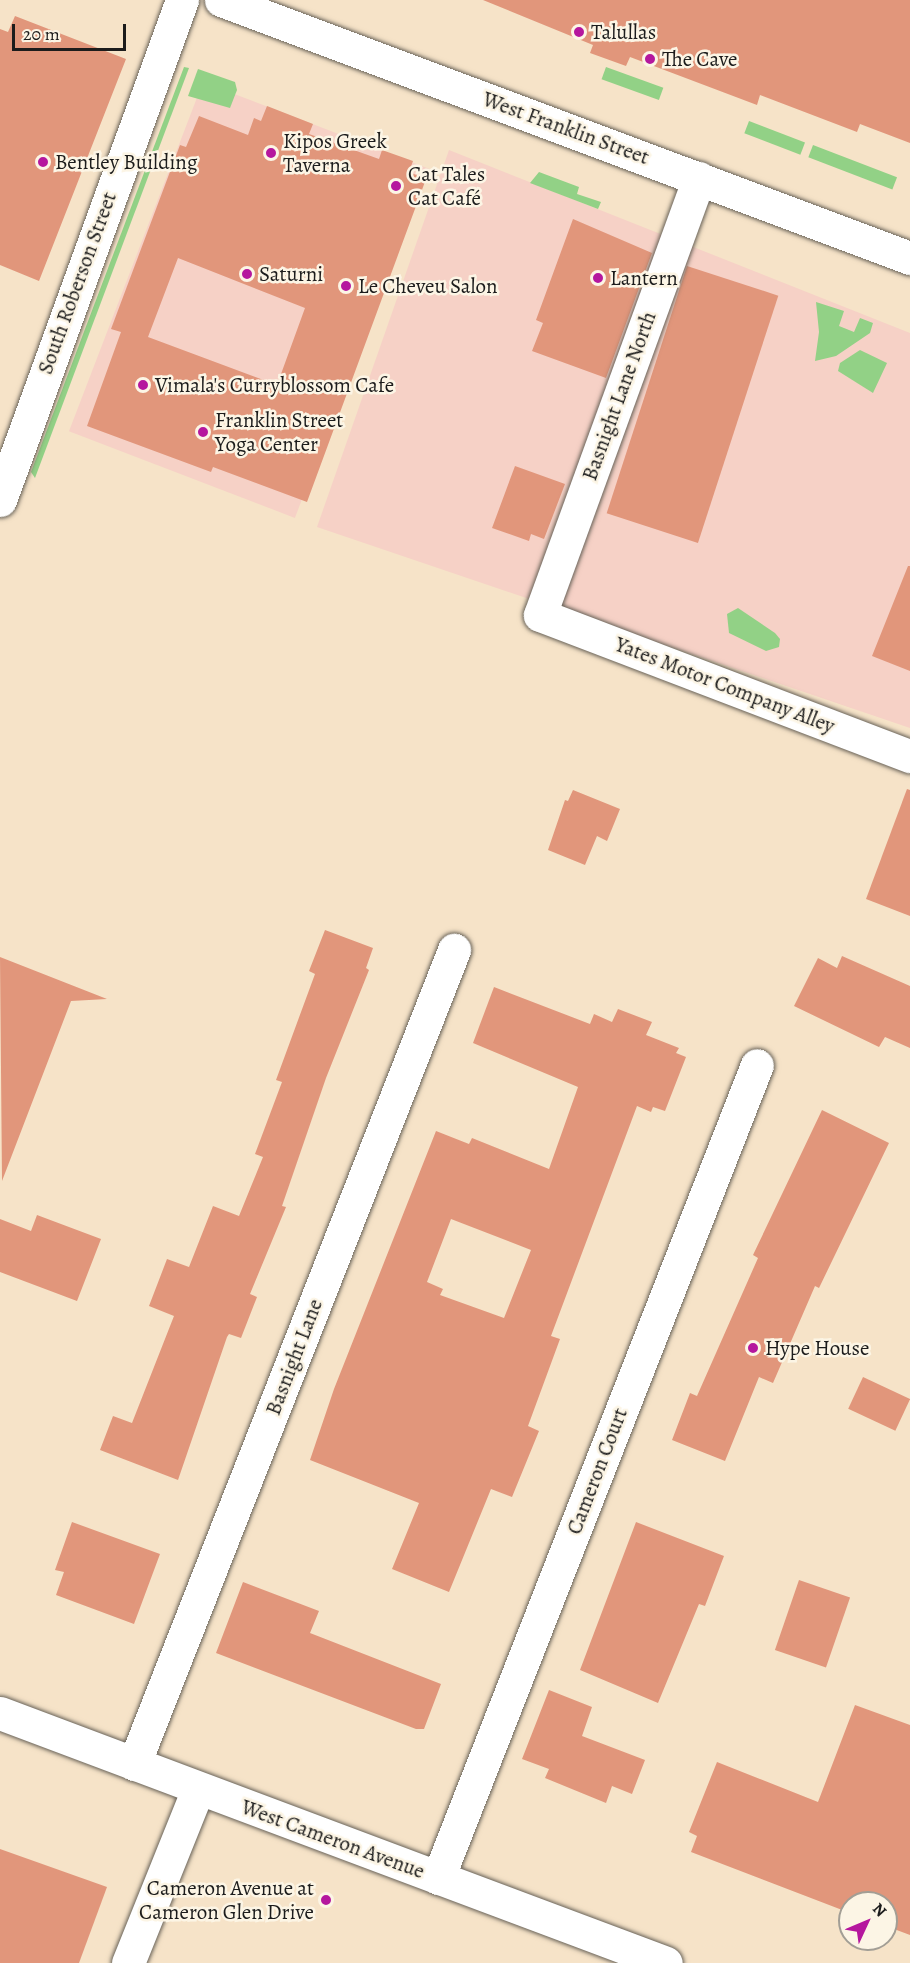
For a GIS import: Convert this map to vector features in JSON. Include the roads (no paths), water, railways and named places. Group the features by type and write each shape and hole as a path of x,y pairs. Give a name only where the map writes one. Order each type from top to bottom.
{"street":[{"name":"South Roberson Street","path":"0,500 183,0"},
{"name":"West Franklin Street","path":"221,0 910,258"},
{"name":"Basnight Lane North","path":"540,615 699,178"},
{"name":"Yates Motor Company Alley","path":"540,615 910,756"},
{"name":"Basnight Lane","path":"134,1764 454,950"},
{"name":"Cameron Court","path":"438,1878 757,1065"},
{"name":"West Cameron Avenue","path":"0,1713 666,1963"},
{"path":"128,1963 198,1789"}],"place":[{"name":"Talullas","path":"579,32"},
{"name":"The Cave","path":"650,59"},
{"name":"Kipos Greek Taverna","path":"271,153"},
{"name":"Bentley Building","path":"43,162"},
{"name":"Cat Tales Cat Café","path":"396,186"},
{"name":"Saturni","path":"247,274"},
{"name":"Lantern","path":"598,278"},
{"name":"Le Cheveu Salon","path":"346,286"},
{"name":"Vimala's Curryblossom Cafe","path":"143,385"},
{"name":"Franklin Street Yoga Center","path":"203,432"},
{"name":"Hype House","path":"753,1348"},
{"name":"Cameron Avenue at Cameron Glen Drive","path":"326,1900"}]}
